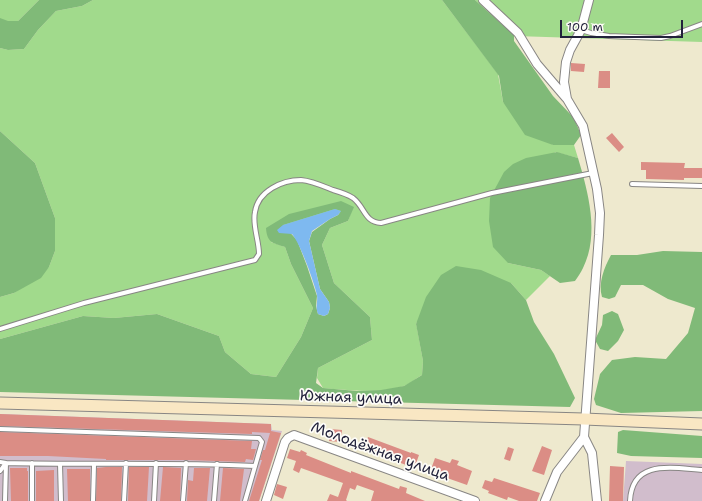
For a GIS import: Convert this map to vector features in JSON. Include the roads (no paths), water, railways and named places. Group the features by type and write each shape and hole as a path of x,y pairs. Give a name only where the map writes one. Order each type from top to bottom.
{"main road":[{"name":"Южная улица","path":"0,403 702,424"}],"street":[{"path":"483,0 518,33 537,64 567,99 583,126 597,189 600,213 600,235 584,420 584,437 592,453 596,501"},
{"path":"567,99 564,82 566,62 570,50 581,30 589,0"},
{"name":"Молодёжная улица","path":"266,501 285,442 288,438 294,436 475,501"},
{"path":"546,501 557,472 584,437"}],"lane":[{"path":"581,30 609,36 661,38 702,24"},
{"path":"0,329 84,304 255,260 260,254 255,223 255,212 260,200 266,191 288,181 301,180 312,182 351,197 357,201 369,219 374,222 381,223 492,194 593,173"},
{"path":"632,184 702,186"},
{"path":"0,429 259,438 262,442 245,501"},
{"path":"0,462 60,464 186,463 255,466"},
{"path":"0,471 6,463"},
{"path":"5,501 6,463"},
{"path":"32,463 32,501"},
{"path":"124,501 126,463"},
{"path":"154,501 156,463"},
{"path":"183,501 186,463"},
{"path":"60,464 61,501"},
{"path":"93,501 94,464"},
{"path":"214,501 217,464"},
{"path":"630,501 630,490 635,481 650,469 702,470"}],"water":[{"path":"335,209 341,211 338,215 312,231 309,241 320,289 329,302 330,308 328,314 324,316 318,314 317,295 307,264 296,239 292,234 279,233 277,230 283,225"}]}
